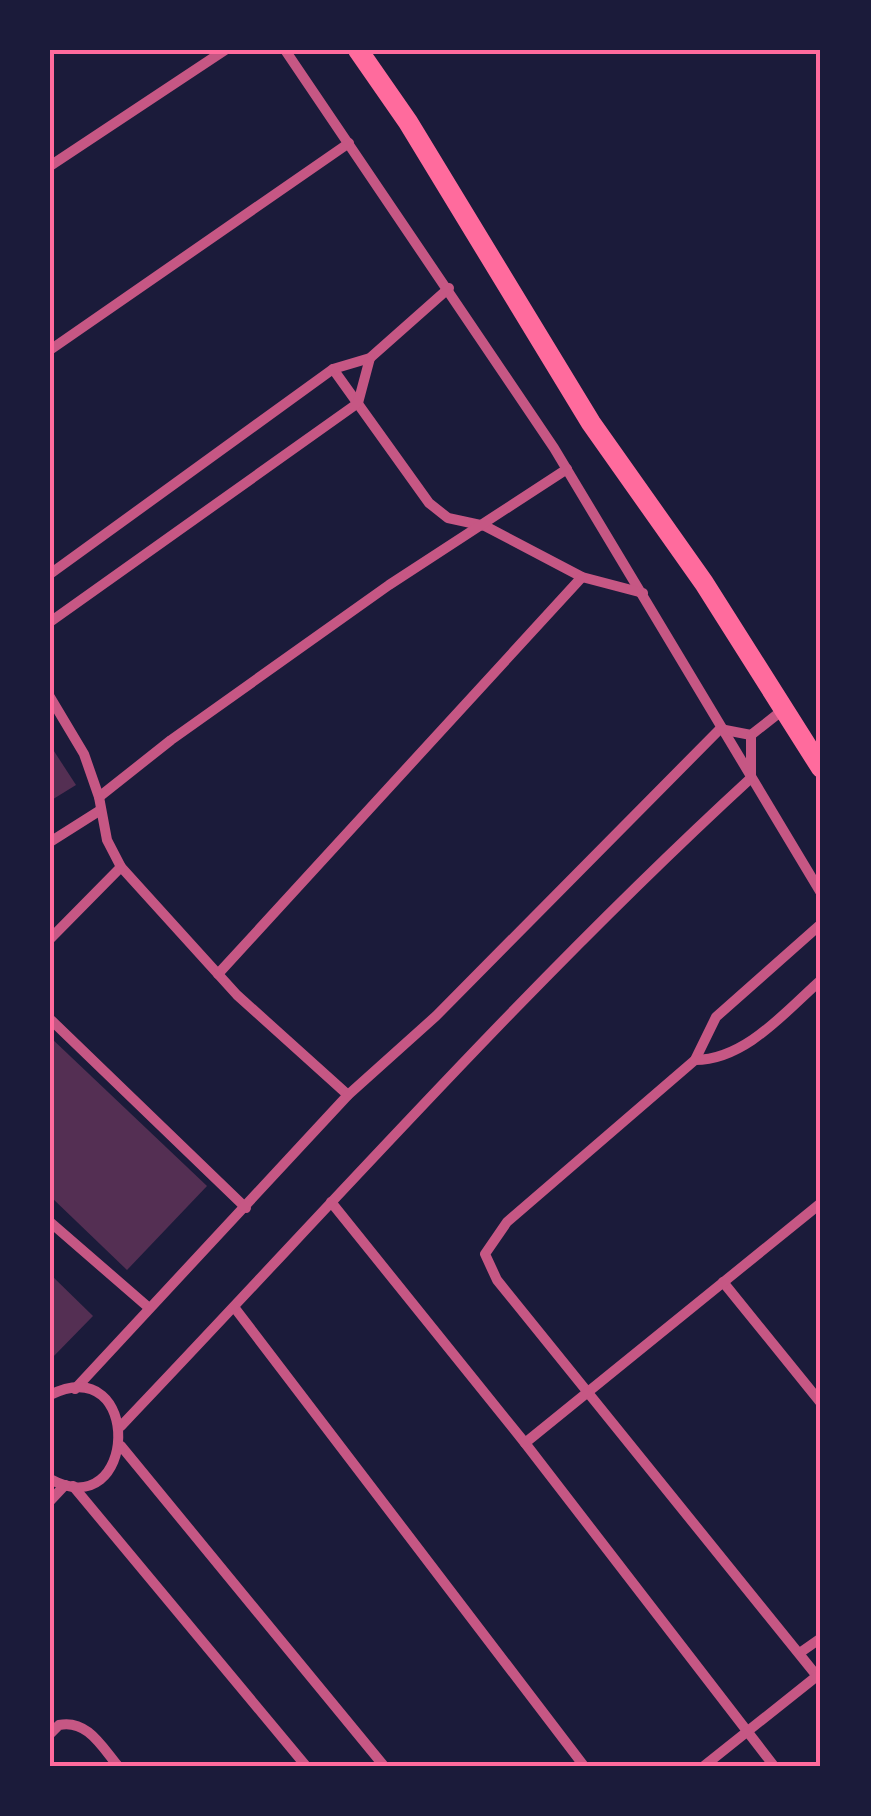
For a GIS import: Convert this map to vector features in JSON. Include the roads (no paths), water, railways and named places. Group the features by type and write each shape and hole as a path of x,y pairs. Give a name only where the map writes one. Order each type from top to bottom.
{"main road":[{"path":"358,50 408,122 591,422 704,583 821,768"}],"street":[{"path":"50,166 225,50"},
{"path":"285,50 450,288 567,469 821,894"},
{"path":"50,350 349,144"},
{"path":"50,574 333,370 370,358 450,288"},
{"path":"50,622 358,403 370,358"},
{"path":"333,370 429,503 448,518 486,526 582,577 643,594"},
{"path":"99,798 356,608 437,552 486,526 567,469"},
{"path":"218,974 582,577"},
{"path":"50,697 84,754 99,798 98,811 121,867 218,974 348,1096"},
{"path":"720,729 751,735 784,709"},
{"path":"50,1396 74,1389 348,1096 436,1016 720,729"},
{"path":"120,1426 655,868 751,778 751,735"},
{"path":"50,842 98,811"},
{"path":"50,938 121,867"},
{"path":"704,1766 819,1679 802,1652 497,1280 488,1266 486,1247 507,1222 695,1060 716,1017 821,924"},
{"path":"695,1060 720,1060 821,980"},
{"path":"50,1019 246,1208"},
{"path":"331,1202 526,1443 774,1766"},
{"path":"526,1443 821,1203"},
{"path":"50,1222 148,1307"},
{"path":"723,1282 821,1403"},
{"path":"234,1307 584,1766"},
{"path":"50,1501 69,1486 104,1474 121,1446 120,1426 104,1400 74,1389"},
{"path":"121,1446 384,1766"},
{"path":"50,1479 69,1486 306,1766"},
{"path":"802,1652 821,1638"},
{"path":"50,1734 59,1726 79,1726 118,1766"}]}
